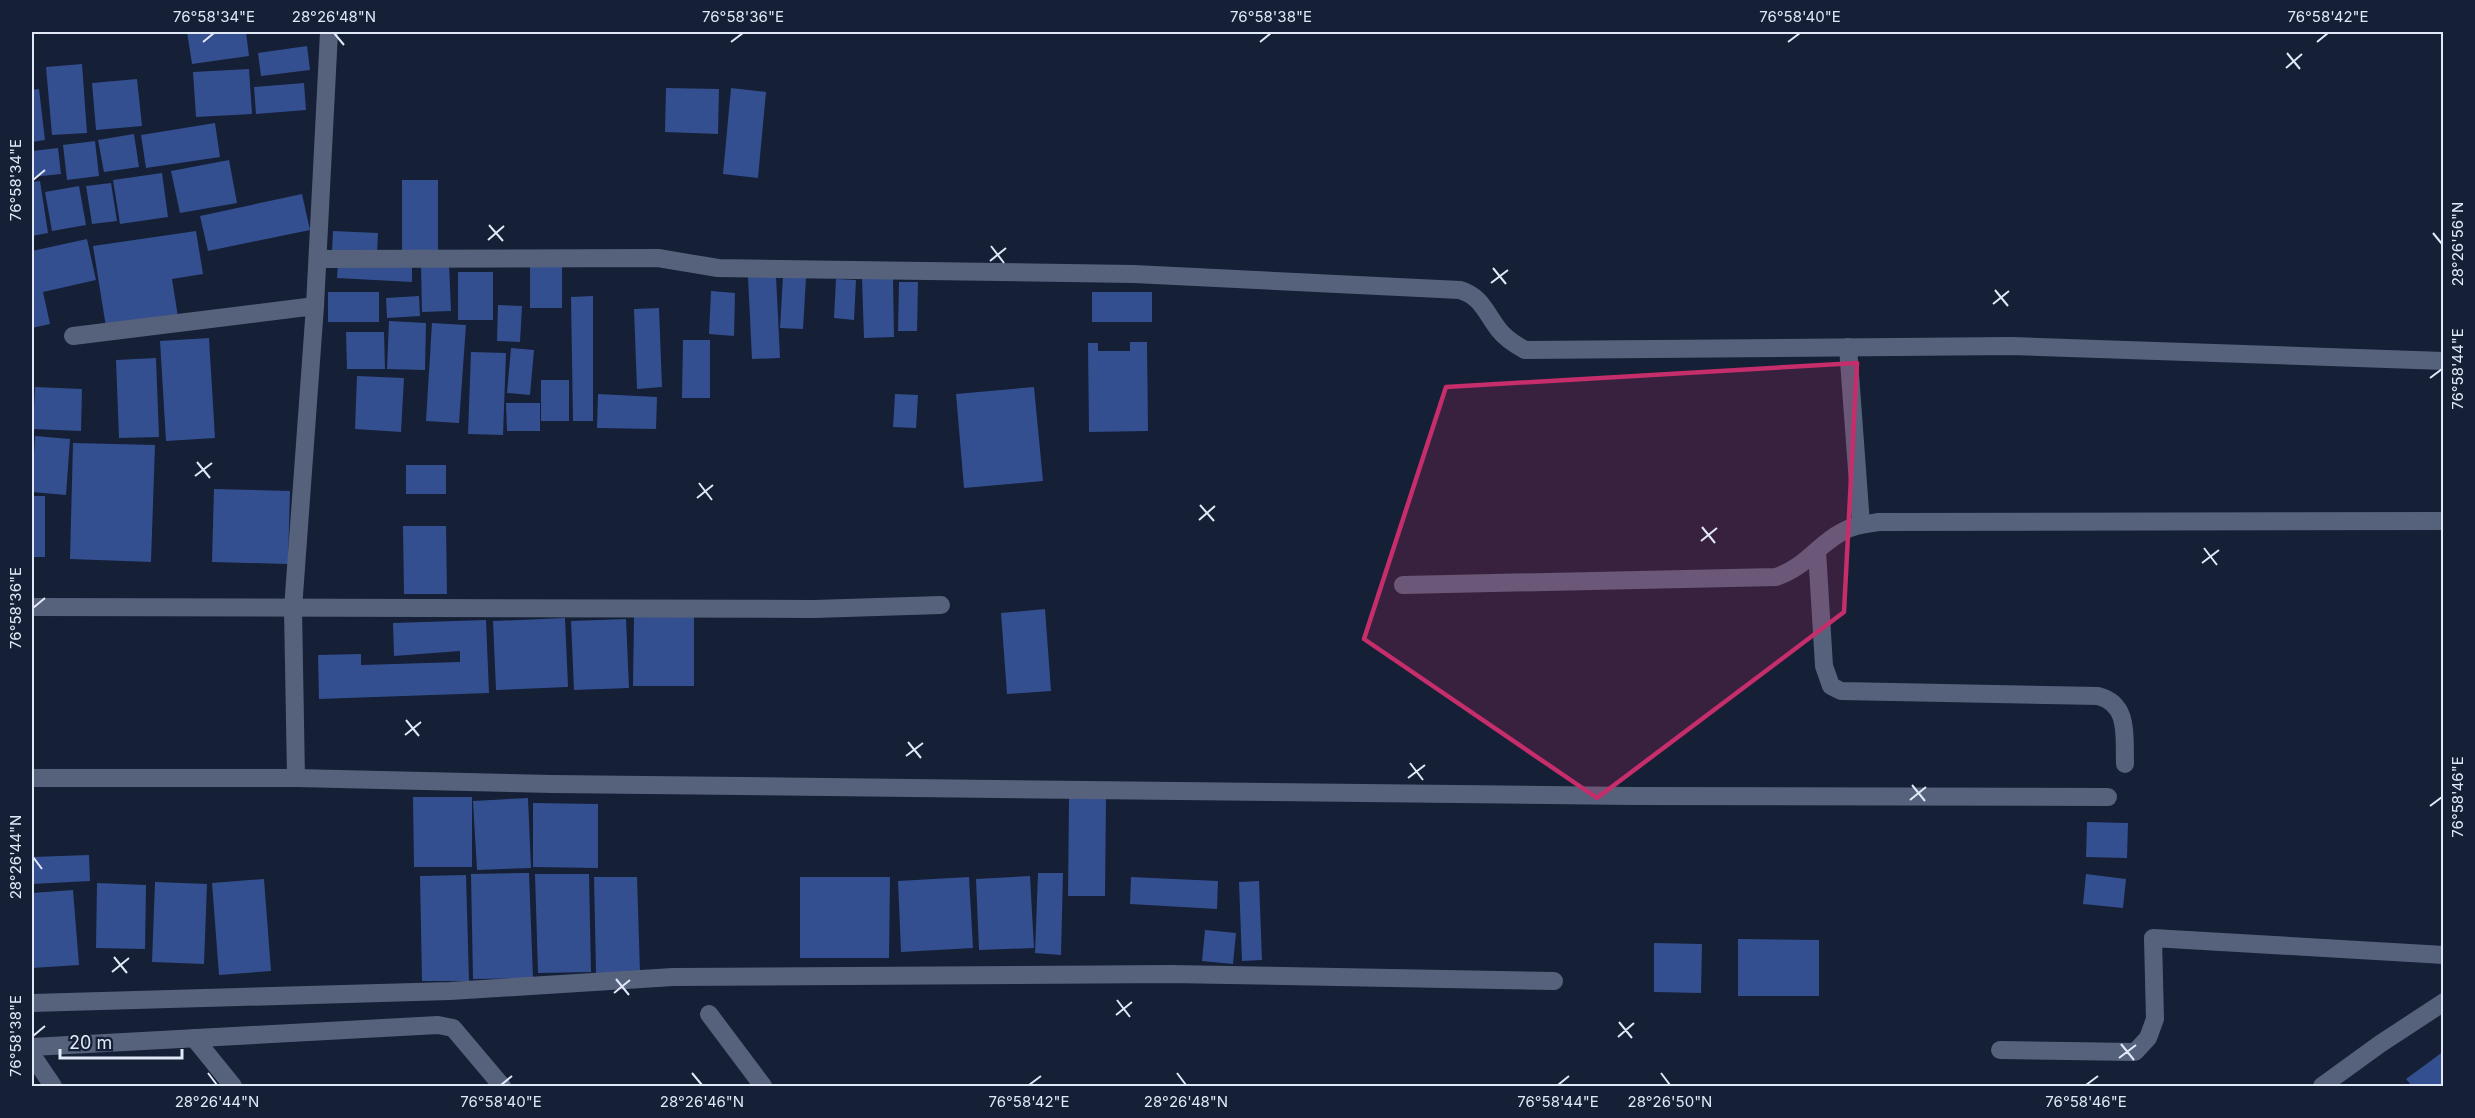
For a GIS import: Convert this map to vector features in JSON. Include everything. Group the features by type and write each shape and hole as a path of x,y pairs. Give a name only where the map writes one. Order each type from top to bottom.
{"street":[{"path":"296,778 294,609 318,259 330,32"},
{"path":"318,259 658,258 718,268 1134,274 1460,290 1472,294 1499,331 1510,342 1525,350 2012,346 2444,361"},
{"path":"73,336 315,306"},
{"path":"1848,347 1861,524"},
{"path":"1403,585 1776,577 1793,571 1842,532 1861,524 1879,522 2444,520"},
{"path":"1817,551 1824,666 1831,686 1841,692 2098,696 2110,699 2120,711 2124,727 2125,764"},
{"path":"32,607 814,609 940,605"},
{"path":"32,778 296,778 552,784 1526,795 2108,797"},
{"path":"2000,1050 2135,1052 2148,1038 2155,1019 2153,938 2444,955"},
{"path":"32,1003 450,991 673,977 1148,974 1554,981"},
{"path":"2322,1086 2444,1002"},
{"path":"709,1014 763,1086"},
{"path":"32,1047 438,1025 453,1028 502,1086"},
{"path":"194,1038 233,1086"},
{"path":"32,1055 53,1086"}],"highlighted area":[{"path":"1857,363 1844,612 1597,798 1364,639 1446,387"}],"building":[{"path":"187,32 246,32 249,56 192,64"},
{"path":"307,46 310,70 261,76 258,53"},
{"path":"82,64 87,133 52,135 46,67"},
{"path":"249,69 252,114 196,117 193,72"},
{"path":"137,79 142,126 96,130 92,83"},
{"path":"304,83 306,110 256,114 254,87"},
{"path":"666,88 719,89 718,134 665,132"},
{"path":"731,88 766,92 758,178 723,174"},
{"path":"39,89 45,140 32,142 32,90"},
{"path":"215,123 220,157 146,168 141,135"},
{"path":"134,134 139,167 104,172 98,140"},
{"path":"95,141 99,176 67,180 63,145"},
{"path":"58,148 61,174 32,177 32,151"},
{"path":"229,160 237,203 180,213 171,171"},
{"path":"162,173 168,217 120,224 113,180"},
{"path":"402,180 438,180 438,250 402,250"},
{"path":"40,181 48,233 32,236 32,182"},
{"path":"111,183 117,221 92,224 86,186"},
{"path":"79,186 86,225 52,231 45,192"},
{"path":"302,194 310,230 208,251 200,216"},
{"path":"196,231 203,274 172,279 178,317 106,327 93,246"},
{"path":"333,231 378,233 377,255 332,252"},
{"path":"87,239 96,280 43,292 50,324 32,328 32,251"},
{"path":"338,262 412,266 412,282 337,278"},
{"path":"449,263 451,311 422,312 421,264"},
{"path":"530,264 562,264 562,308 530,308"},
{"path":"458,272 493,272 493,320 458,320"},
{"path":"776,276 780,358 752,359 748,277"},
{"path":"783,276 806,278 803,329 780,328"},
{"path":"893,277 894,337 864,338 862,278"},
{"path":"836,279 856,280 854,320 834,318"},
{"path":"899,282 918,282 917,331 898,331"},
{"path":"711,291 735,293 734,336 709,334"},
{"path":"328,292 379,292 379,322 328,322"},
{"path":"1092,292 1152,292 1152,322 1092,322"},
{"path":"419,296 420,316 387,318 386,298"},
{"path":"593,296 593,421 573,421 571,297"},
{"path":"498,305 522,306 520,342 497,341"},
{"path":"659,308 662,387 637,389 634,309"},
{"path":"389,321 426,323 425,370 387,369"},
{"path":"432,323 466,325 459,423 426,421"},
{"path":"346,332 384,332 385,369 347,369"},
{"path":"209,338 215,438 166,441 160,341"},
{"path":"683,340 710,340 710,398 682,398"},
{"path":"1130,342 1147,342 1148,431 1089,432 1088,343 1098,343 1098,351 1130,351"},
{"path":"511,348 534,350 530,395 507,393"},
{"path":"471,352 506,353 503,435 468,434"},
{"path":"156,358 159,437 119,438 116,360"},
{"path":"357,376 404,378 401,432 355,429"},
{"path":"541,380 569,380 569,421 541,421"},
{"path":"35,387 82,389 81,431 33,429"},
{"path":"1034,387 1043,481 964,488 956,394"},
{"path":"598,394 657,397 656,429 597,428"},
{"path":"895,394 918,395 916,428 893,427"},
{"path":"506,403 540,403 540,431 507,431"},
{"path":"35,436 70,439 66,495 32,492"},
{"path":"73,443 155,445 151,562 70,559"},
{"path":"406,465 446,465 446,494 406,494"},
{"path":"214,489 290,491 288,564 212,562"},
{"path":"32,496 45,496 45,557 32,557"},
{"path":"403,526 446,526 447,594 404,594"},
{"path":"1045,609 1051,691 1007,694 1001,613"},
{"path":"634,616 694,616 694,686 633,686"},
{"path":"565,618 568,687 496,690 493,621"},
{"path":"626,619 629,688 574,690 571,621"},
{"path":"486,620 489,693 319,699 318,655 361,654 361,665 460,662 460,651 394,656 393,623"},
{"path":"1069,796 1106,798 1105,896 1068,896"},
{"path":"413,797 472,797 472,867 414,867"},
{"path":"528,798 531,868 477,870 473,801"},
{"path":"533,803 598,804 598,868 533,867"},
{"path":"2087,822 2128,823 2127,858 2086,857"},
{"path":"89,855 90,881 32,884 32,857"},
{"path":"529,873 533,978 473,979 471,874"},
{"path":"1038,873 1063,873 1061,955 1035,953"},
{"path":"535,874 589,874 591,972 538,973"},
{"path":"2086,874 2126,879 2123,908 2083,904"},
{"path":"466,875 469,981 422,981 420,876"},
{"path":"1030,876 1034,948 979,950 976,879"},
{"path":"594,877 637,877 640,972 596,973"},
{"path":"800,877 890,877 889,958 800,958"},
{"path":"969,877 973,948 901,952 898,881"},
{"path":"1131,877 1218,881 1217,909 1130,904"},
{"path":"264,879 271,971 219,975 212,883"},
{"path":"1259,881 1262,960 1242,961 1239,882"},
{"path":"155,882 207,884 204,964 152,962"},
{"path":"97,883 146,885 145,949 96,948"},
{"path":"73,890 79,965 32,968 32,893"},
{"path":"1205,930 1236,933 1233,964 1202,961"},
{"path":"1738,939 1819,940 1819,996 1738,996"},
{"path":"1654,943 1702,944 1701,993 1654,992"},
{"path":"2444,1051 2444,1086 2412,1086 2406,1079"}]}
